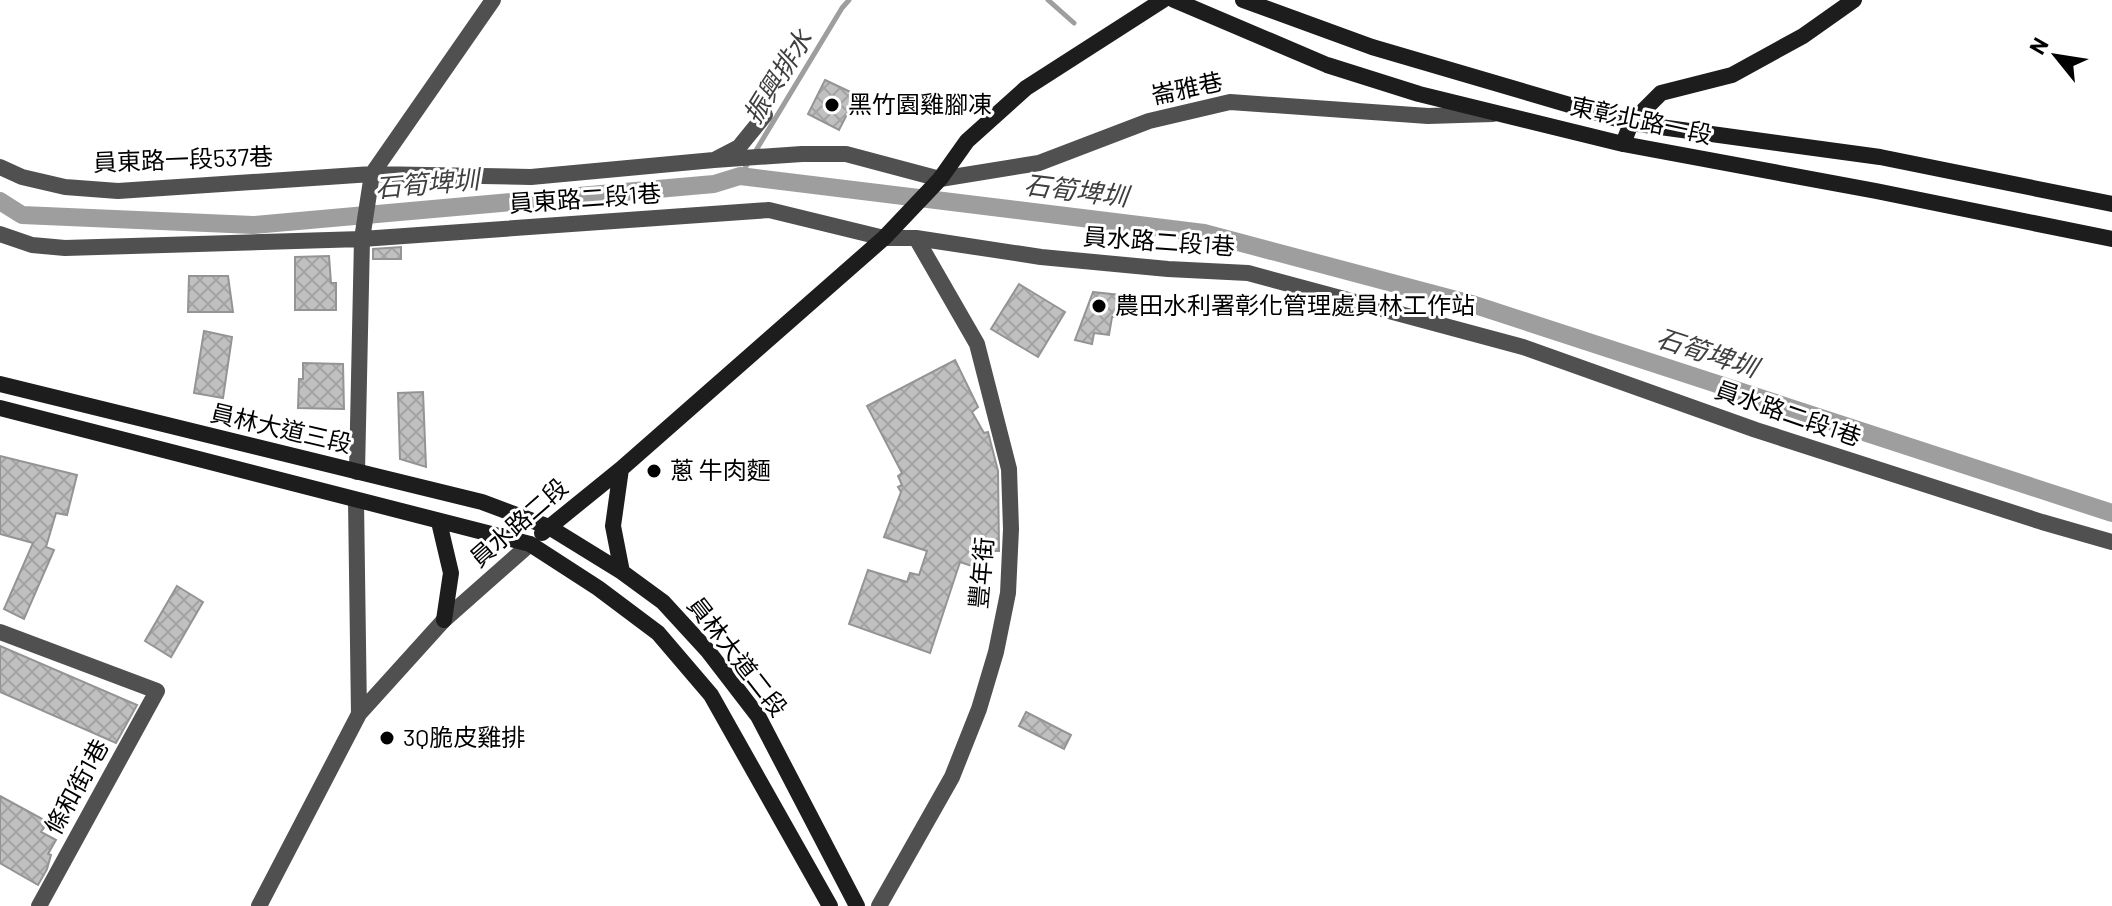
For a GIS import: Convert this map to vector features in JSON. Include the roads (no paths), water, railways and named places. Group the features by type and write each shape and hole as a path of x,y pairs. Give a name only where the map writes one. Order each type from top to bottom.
{"street":[{"path":"357,472 362,239 372,174 493,0"},
{"name":"員水路二段","path":"259,906 359,714 444,620 884,238 940,179 967,141 1026,88 1163,0"},
{"name":"東彰北路一段","path":"1174,0 1327,65 1419,94 1623,144 2112,239"},
{"name":"東彰北路一段","path":"1243,0 1372,47 1631,123 1880,157 2112,204"},
{"path":"1623,144 1631,123 1661,93 1732,75 1803,36 1854,0"},
{"name":"崙雅巷","path":"940,179 1039,163 1149,121 1230,102 1428,116 1501,114"},
{"path":"714,160 739,147 765,115"},
{"name":"員東路一段537巷","path":"0,167 22,177 65,187 118,191 372,174 531,177 714,160 846,154 940,179"},
{"name":"員東路二段1巷","path":"0,234 32,245 65,248 362,239 769,210 884,238"},
{"name":"員水路二段1巷","path":"884,238 916,238 1041,257 1248,273 1523,347 1756,430 2112,542"},
{"name":"豐年街","path":"879,906 952,777 979,709 996,652 1008,593 1011,529 1009,469 977,344 916,238"},
{"name":"員林大道三段","path":"0,384 482,502 549,527"},
{"name":"員林大道三段","path":"0,408 530,544"},
{"path":"621,469 613,526 622,572"},
{"path":"356,501 359,714"},
{"path":"439,522 451,573 444,620"},
{"name":"員林大道二段","path":"549,527 622,572 663,602 708,651 758,716 857,906"},
{"name":"員林大道二段","path":"530,544 598,588 658,633 711,695 830,906"},
{"name":"條和街1巷","path":"0,632 157,691 39,906"}],"waterway":[{"name":"振興排水","path":"755,152 849,0"},
{"path":"1048,0 1074,23"},
{"name":"振興排水","path":"740,176 750,160"},
{"name":"石筍埤圳","path":"0,201 22,215 253,225 714,184 740,176 1204,233 1475,305 2112,513"}],"place":[{"name":"黑竹園雞腳凍","path":"832,105"},
{"name":"農田水利署彰化管理處員林工作站","path":"1099,306"},
{"name":"蔥 牛肉麵","path":"654,471"},
{"name":"3Q脆皮雞排","path":"387,738"}]}
